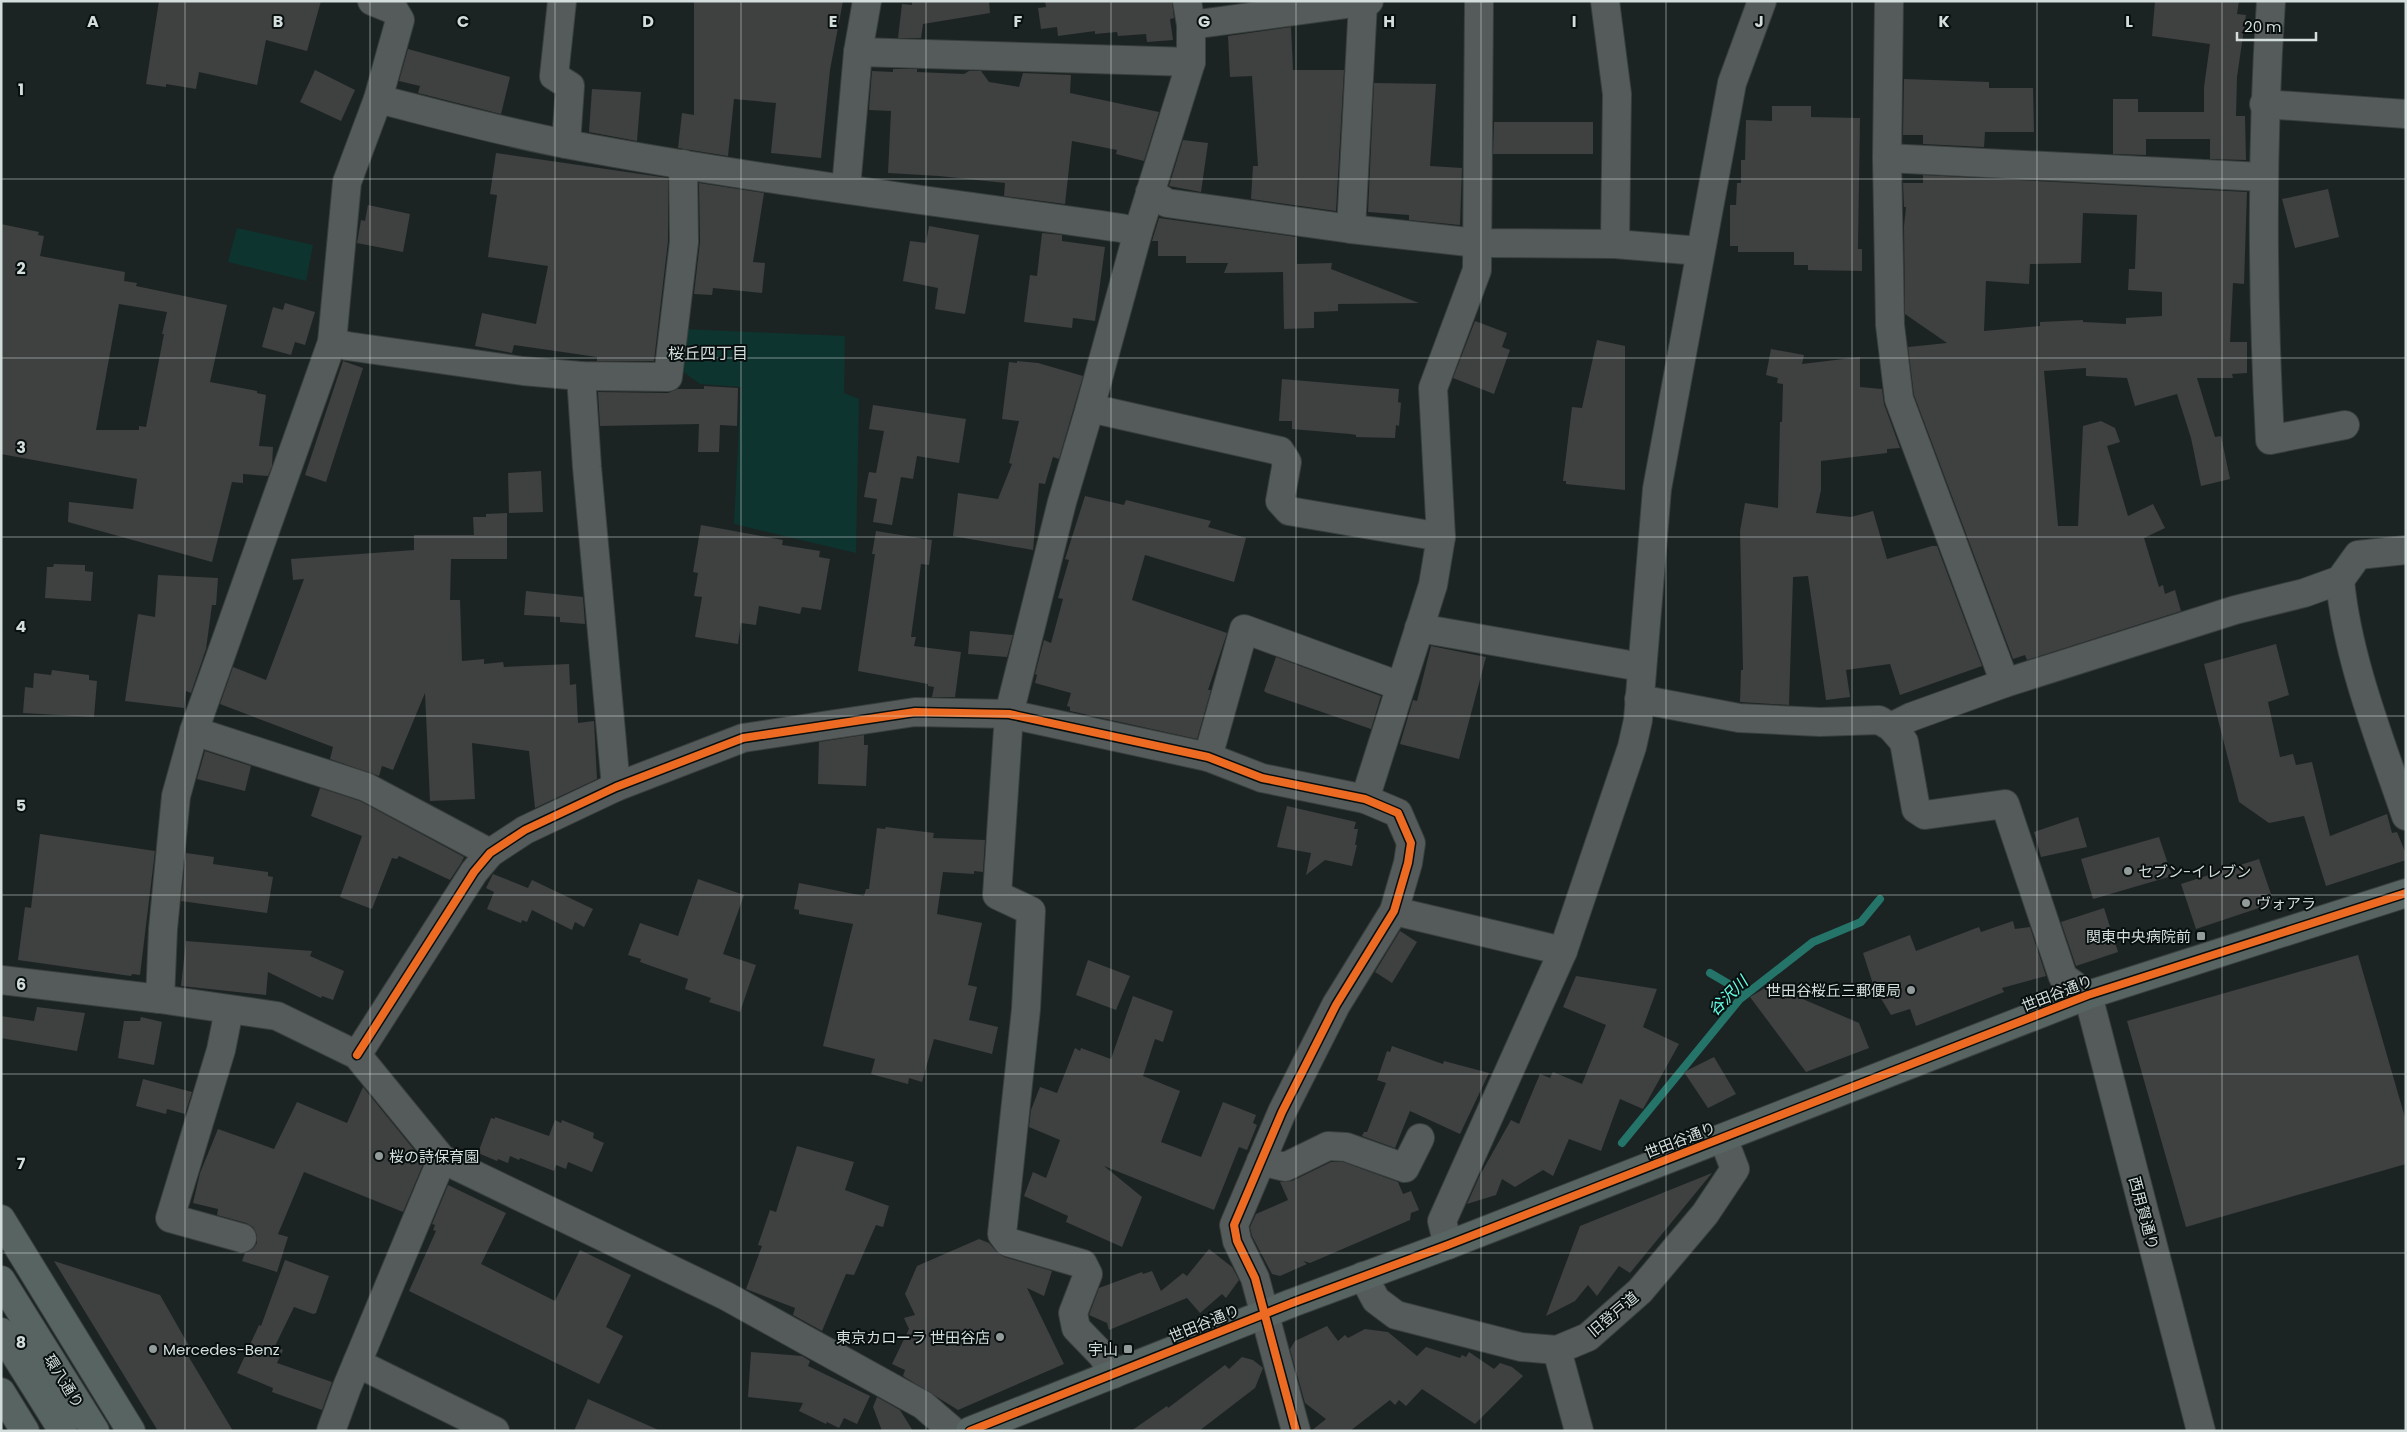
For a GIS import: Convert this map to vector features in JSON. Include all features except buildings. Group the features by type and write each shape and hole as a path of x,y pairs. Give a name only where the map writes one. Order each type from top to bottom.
{"main road":[{"name":"世田谷通り","path":"970,1431 1263,1314 1448,1245 2088,996 2406,893"},
{"path":"1,1219 131,1431"},
{"name":"環八通り","path":"1,1280 95,1431"},
{"name":"環八通り","path":"1,1332 63,1431"},
{"path":"1,1392 25,1431"}],"street":[{"path":"160,998 163,929 176,796 194,731 332,342 347,182 378,99 400,20 394,10 372,1"},
{"path":"562,1 554,76 570,86 566,144"},
{"path":"846,188 858,52 867,1"},
{"path":"1365,799 1433,585 1441,538 1433,388 1477,270 1479,1"},
{"path":"1605,1 1617,94 1615,244"},
{"path":"1448,1245 1442,1222 1563,951 1632,747 1638,720 1657,489 1732,82 1762,1"},
{"path":"1889,1 1887,158 1890,325 1899,399 2006,683"},
{"path":"2271,1 2264,104 2263,177 2264,333 2270,440 2345,425"},
{"path":"1114,1374 1102,1355 1076,1328 1073,1313 1088,1274 1082,1264 1008,1242 1002,1234 1026,1008 1031,911 997,895 1009,714 1062,502 1138,232 1191,62 1189,13 1366,2 1351,229"},
{"path":"858,52 1191,62"},
{"path":"378,99 474,124 566,144 684,164 1138,232"},
{"path":"2264,104 2406,114"},
{"path":"1887,158 2263,177"},
{"path":"332,342 347,346 524,372 581,376 668,377 684,242 684,164"},
{"path":"1150,192 1167,203 1351,229 1477,243 1615,244 1700,251"},
{"path":"581,376 587,467 616,787"},
{"path":"1090,408 1280,451 1287,462 1280,501 1289,511 1441,538"},
{"path":"1891,727 1911,716 2006,683 2235,610 2304,593 2340,580 2358,555 2406,550"},
{"path":"2340,580 2343,613 2371,711 2406,816"},
{"path":"1420,628 1641,667"},
{"path":"1208,757 1244,629 1400,686"},
{"path":"1639,699 1740,718 1820,722 1879,720 1891,727 1904,742 1916,809 1925,815 2005,804 2063,977 2088,996"},
{"path":"357,1055 474,872 490,853 525,830 616,787 743,738 915,712 1009,714 1208,757 1262,778 1365,799 1398,812 1411,843 1408,863 1394,911 1336,1005 1282,1112 1234,1225 1237,1241 1255,1278 1263,1314 1296,1431"},
{"path":"194,731 366,787 490,853"},
{"path":"1394,911 1563,951"},
{"path":"1,980 160,998 277,1016 357,1055 442,1159 726,1296 923,1405 953,1431"},
{"name":"西用賀通り","path":"2088,996 2201,1431"},
{"path":"229,1010 220,1050 170,1218 242,1238"},
{"path":"1261,1161 1285,1167 1328,1146 1346,1147 1405,1168 1420,1138"},
{"name":"旧登戸道","path":"1363,1276 1376,1300 1396,1315 1521,1347 1558,1350 1588,1337 1640,1291 1705,1214 1735,1169 1723,1138"},
{"path":"331,1431 357,1363 442,1159"},
{"path":"1558,1350 1579,1431"},
{"path":"357,1363 495,1431"}],"green space":[{"path":"237,228 313,245 306,281 228,262"},
{"path":"681,329 845,336 844,393 859,399 856,553 734,524 741,387 700,384 678,368"}],"waterway":[{"name":"谷沢川","path":"1622,1143 1740,999 1813,942 1861,922 1880,899"},
{"path":"1710,973 1746,994"}],"cycle path":[{"path":"357,1055 474,872 490,853 525,830 616,787 743,738 915,712 1009,714 1208,757 1262,778 1365,799 1398,813 1411,843 1408,863 1394,911 1336,1005 1282,1112 1234,1225 1237,1241 1255,1278 1296,1431"},
{"path":"970,1431 1292,1303 1448,1245 2088,995 2406,893"}],"place":[{"name":"セブン-イレブン","path":"2128,871"},
{"name":"ヴォアラ","path":"2246,903"},
{"name":"関東中央病院前","path":"2201,936"},
{"name":"世田谷桜丘三郵便局","path":"1911,990"},
{"name":"桜の詩保育園","path":"379,1156"},
{"name":"東京カローラ 世田谷店","path":"1000,1337"},
{"name":"Mercedes-Benz","path":"153,1349"},
{"name":"宇山","path":"1128,1349"}],"district":[{"name":"桜丘四丁目","path":"708,353"}]}
